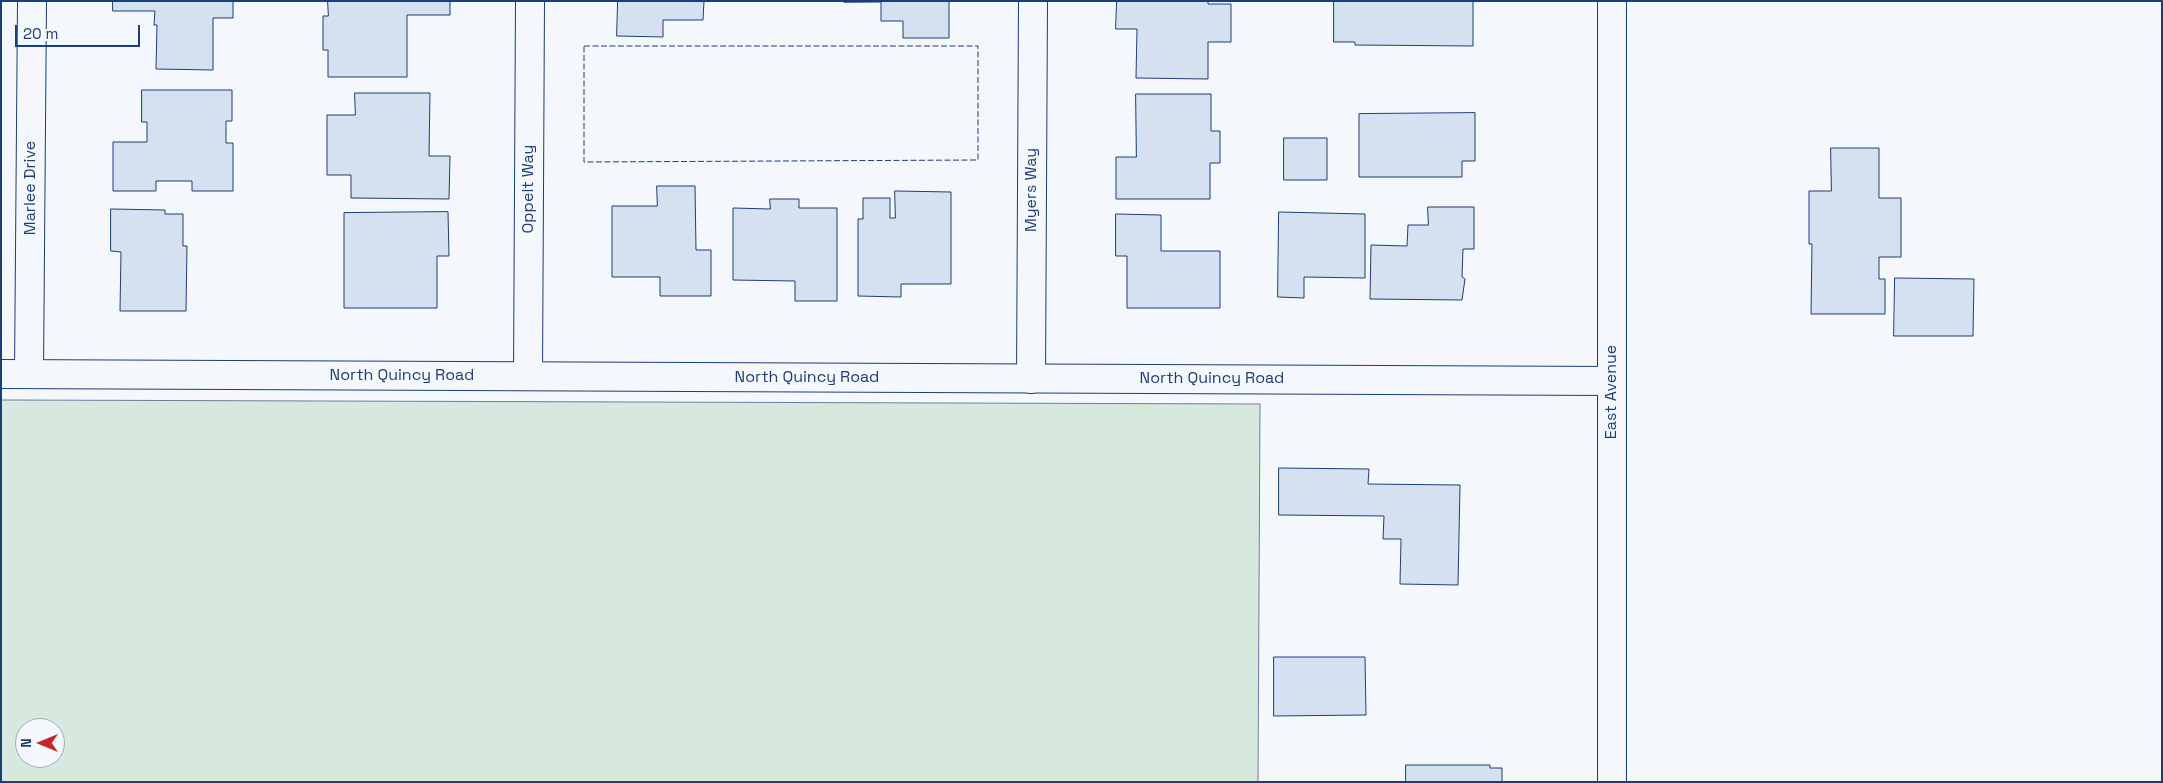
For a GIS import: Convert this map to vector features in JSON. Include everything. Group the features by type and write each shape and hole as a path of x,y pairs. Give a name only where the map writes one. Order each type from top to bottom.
{"street":[{"name":"Marlee Drive","path":"29,374 32,1"},
{"name":"Oppelt Way","path":"528,376 530,1"},
{"name":"Myers Way","path":"1031,379 1033,1"},
{"name":"East Avenue","path":"1612,1 1612,782"},
{"name":"North Quincy Road","path":"1,374 1612,381"}],"shaded area":[{"path":"1,400 1260,404 1258,782 1,782"}],"building":[{"path":"113,1 233,1 233,18 213,18 213,70 156,69 157,25 154,25 155,11 113,11"},
{"path":"328,1 450,1 450,15 407,15 407,77 328,77 328,50 323,50 323,16 328,16"},
{"path":"618,1 704,1 703,20 663,20 663,37 617,36"},
{"path":"949,1 949,38 903,38 903,21 881,21 881,2 844,2"},
{"path":"1117,1 1208,1 1208,4 1231,4 1231,42 1208,42 1208,79 1136,78 1137,29 1116,29"},
{"path":"1334,1 1473,1 1473,46 1355,45 1355,42 1334,42"},
{"path":"142,90 232,90 232,121 226,121 226,143 233,143 233,191 192,191 192,181 156,181 156,191 113,191 113,142 147,142 147,122 142,122"},
{"path":"355,93 430,93 429,156 450,156 449,199 351,198 351,175 327,175 327,115 355,115"},
{"path":"1136,94 1211,94 1211,131 1220,131 1220,163 1210,163 1210,199 1116,199 1116,157 1136,157"},
{"path":"1475,113 1475,161 1462,161 1462,177 1359,177 1359,114"},
{"path":"1284,138 1327,138 1327,180 1284,180"},
{"path":"1831,148 1879,148 1879,198 1901,198 1901,257 1879,257 1879,279 1885,279 1885,314 1811,314 1812,244 1809,244 1809,191 1831,191"},
{"path":"657,186 695,186 696,250 711,250 711,296 660,296 660,277 612,277 612,206 657,206"},
{"path":"895,191 951,192 951,284 901,284 901,297 858,296 858,219 863,219 863,198 890,198 890,218 895,218"},
{"path":"770,199 799,199 799,208 837,208 837,301 795,301 795,281 733,280 733,208 770,209"},
{"path":"1428,207 1474,207 1474,249 1463,249 1462,277 1465,279 1462,300 1370,299 1371,245 1407,246 1408,225 1428,225"},
{"path":"111,209 165,210 165,214 183,214 183,246 187,246 186,311 120,311 121,252 111,251"},
{"path":"448,212 449,256 437,256 437,308 344,308 344,213"},
{"path":"1279,212 1365,214 1365,278 1304,277 1304,298 1278,297"},
{"path":"1116,214 1161,215 1161,251 1220,251 1220,308 1127,308 1127,256 1116,256"},
{"path":"1895,278 1974,279 1973,336 1894,336"},
{"path":"1279,468 1369,469 1368,484 1460,485 1458,585 1400,584 1401,539 1383,539 1384,516 1279,515"},
{"path":"1274,657 1365,657 1366,715 1274,716"},
{"path":"1406,765 1490,765 1490,768 1502,768 1502,782 1406,782"}],"fence":[{"path":"584,46 978,46 978,160 584,162 584,46"}]}
